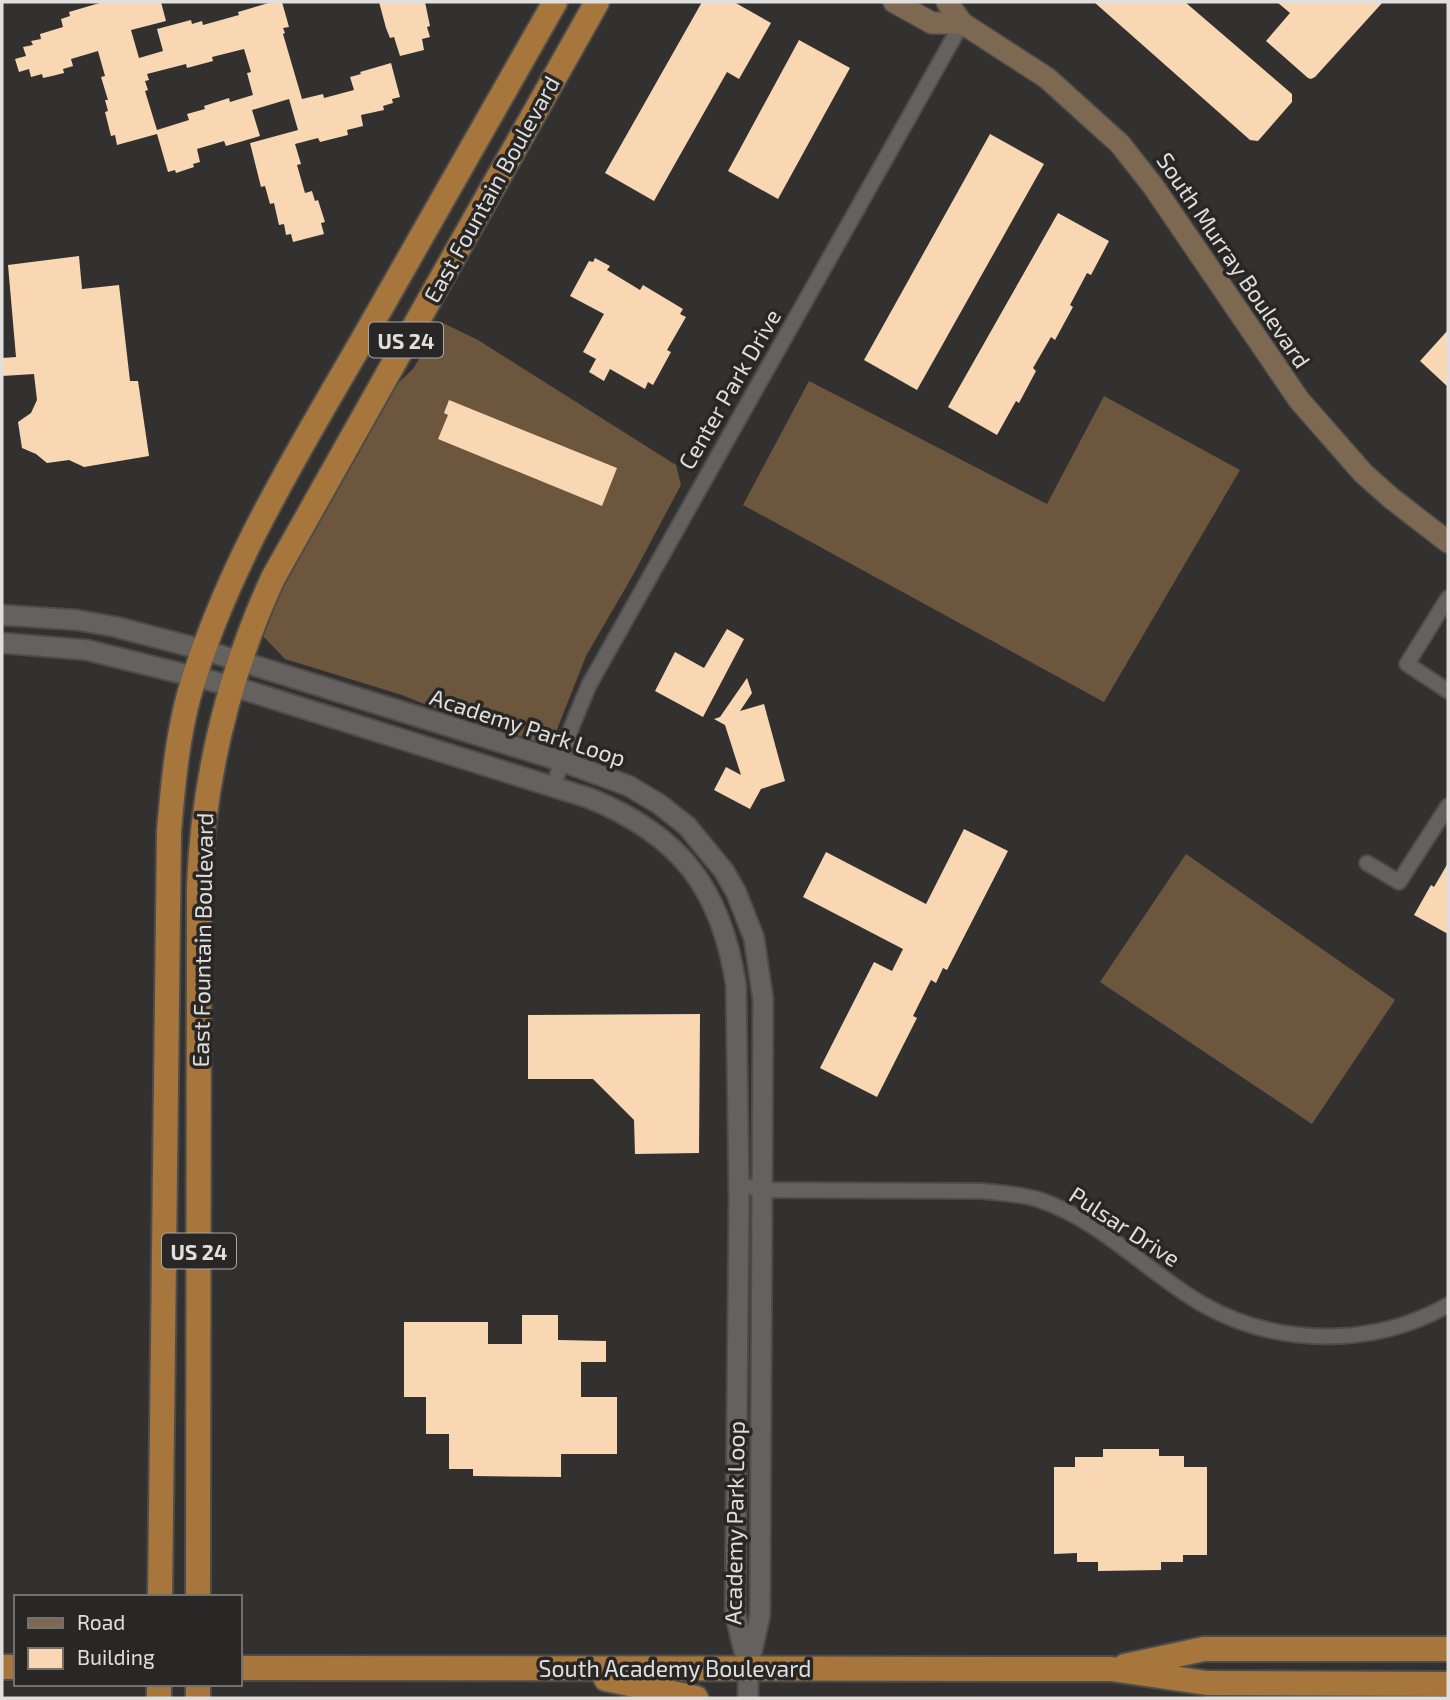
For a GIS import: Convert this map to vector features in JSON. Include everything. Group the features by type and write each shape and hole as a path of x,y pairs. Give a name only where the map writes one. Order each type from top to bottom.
{"highway":[{"name":"East Fountain Boulevard","path":"160,1595 169,831 177,756 189,696 228,589 285,475 555,2"},
{"name":"East Fountain Boulevard","path":"198,1595 199,877 208,788 222,719 262,602 302,523 597,2"},
{"name":"South Academy Boulevard","path":"1111,1669 1204,1649 1448,1649"},
{"name":"South Academy Boulevard","path":"242,1668 1111,1669 1207,1683 1448,1684"},
{"path":"554,1668 696,1698"}],"main road":[{"name":"South Murray Boulevard","path":"894,2 932,23 962,23"},
{"name":"South Murray Boulevard","path":"947,2 962,23 1047,78 1120,144 1153,186 1298,400 1363,473 1448,542"}],"street":[{"name":"Center Park Drive","path":"554,786 589,685 962,23"},
{"path":"1448,598 1407,664 1448,691"},
{"name":"Academy Park Loop","path":"2,615 77,620 116,627 204,650 561,761 629,786 659,804 687,826 723,872 736,892 754,938 763,999 760,1615 748,1668"},
{"name":"Academy Park Loop","path":"2,643 87,650 232,686 554,786 622,811 650,829 690,868 715,906 731,954 736,985 739,1191 735,1613 748,1668"},
{"path":"1367,863 1399,882 1448,806"},
{"name":"Pulsar Drive","path":"739,1191 982,1191 1039,1200 1063,1209 1099,1231 1203,1304 1257,1326 1295,1334 1338,1336 1381,1331 1423,1318 1448,1305"},
{"path":"748,1668 748,1698"}],"shaded area":[{"path":"441,322 478,340 676,465 681,485 586,656 556,732 545,744 442,711 402,695 285,659 261,634 269,611 391,390 413,369"},
{"path":"809,381 1047,504 1104,396 1240,470 1104,702 743,505"},
{"path":"1186,854 1395,1000 1312,1124 1100,982"}],"building":[{"path":"103,2 161,2 166,21 131,30 139,58 163,51 157,29 191,20 192,24 202,21 203,25 272,2 282,2 289,27 283,28 283,34 302,99 323,94 324,98 354,90 350,77 391,63 400,97 383,106 384,110 361,115 363,126 347,130 348,135 320,142 318,138 295,144 301,164 297,165 305,193 312,191 325,222 321,223 324,234 293,242 291,234 286,235 284,224 279,225 274,203 270,204 265,186 261,187 250,143 298,130 289,99 252,110 260,136 226,146 224,141 197,149 200,162 193,164 194,167 176,173 175,170 168,172 157,134 117,145 115,135 111,136 105,112 108,111 105,100 108,100 101,77 105,76 98,51 71,59 73,66 63,69 64,73 43,78 42,74 31,77 29,69 19,72 15,59 26,56 23,47 33,45 31,41 41,39 40,34 63,27 61,19 70,16 69,12","holes":["244,49 251,72 247,73 253,95 230,102 229,98 204,106 205,109 187,114 189,120 157,130 145,91 148,90 145,81 149,80 147,74 186,64 187,68 213,61 212,57"]},
{"path":"379,2 425,2 430,37 422,39 424,50 400,56 394,37 390,38 386,28"},
{"path":"702,2 734,2 771,23 739,79 727,72 654,201 605,173"},
{"path":"1094,2 1185,2 1292,94 1292,102 1258,141 1250,140"},
{"path":"1277,2 1383,2 1311,79 1266,41 1290,13"},
{"path":"799,40 850,68 778,199 728,171"},
{"path":"990,134 1044,164 917,390 864,360"},
{"path":"1058,213 1109,241 1091,275 1087,273 1055,340 1051,337 1033,368 1036,371 1019,403 1016,401 997,435 948,407"},
{"path":"79,256 82,289 119,285 130,381 138,381 149,456 84,467 69,460 47,463 22,448 18,422 31,413 37,400 34,374 2,376 2,358 16,357 8,265"},
{"path":"595,258 610,266 607,270 640,290 643,285 683,309 680,314 686,317 667,350 671,352 653,385 648,382 645,389 610,369 604,381 589,372 596,359 583,352 604,314 570,296 589,261 593,262"},
{"path":"1448,330 1448,387 1420,361"},
{"path":"449,400 617,468 602,506 438,439 448,415 444,413"},
{"path":"727,629 744,639 703,717 655,691 675,652 704,668"},
{"path":"747,678 752,693 740,711 764,704 785,781 761,789 750,809 714,790 726,767 741,775 725,725 714,719 720,717"},
{"path":"964,829 1008,851 947,970 943,968 936,983 931,980 913,1016 917,1018 877,1097 820,1068 874,962 892,971 903,949 803,897 826,852 926,904"},
{"path":"1448,863 1448,934 1414,915 1431,885 1434,887"},
{"path":"700,1014 699,1153 635,1154 634,1120 593,1079 528,1079 528,1015"},
{"path":"522,1315 558,1315 558,1340 606,1341 606,1362 581,1362 581,1397 617,1397 617,1454 561,1454 561,1477 473,1476 473,1469 449,1469 449,1434 426,1434 426,1397 404,1397 404,1322 488,1322 488,1344 522,1344"},
{"path":"1103,1449 1159,1449 1159,1456 1184,1456 1184,1467 1207,1467 1207,1555 1183,1555 1183,1562 1161,1562 1161,1570 1098,1571 1098,1562 1077,1562 1077,1553 1054,1554 1054,1467 1075,1467 1075,1457 1103,1457"}]}
